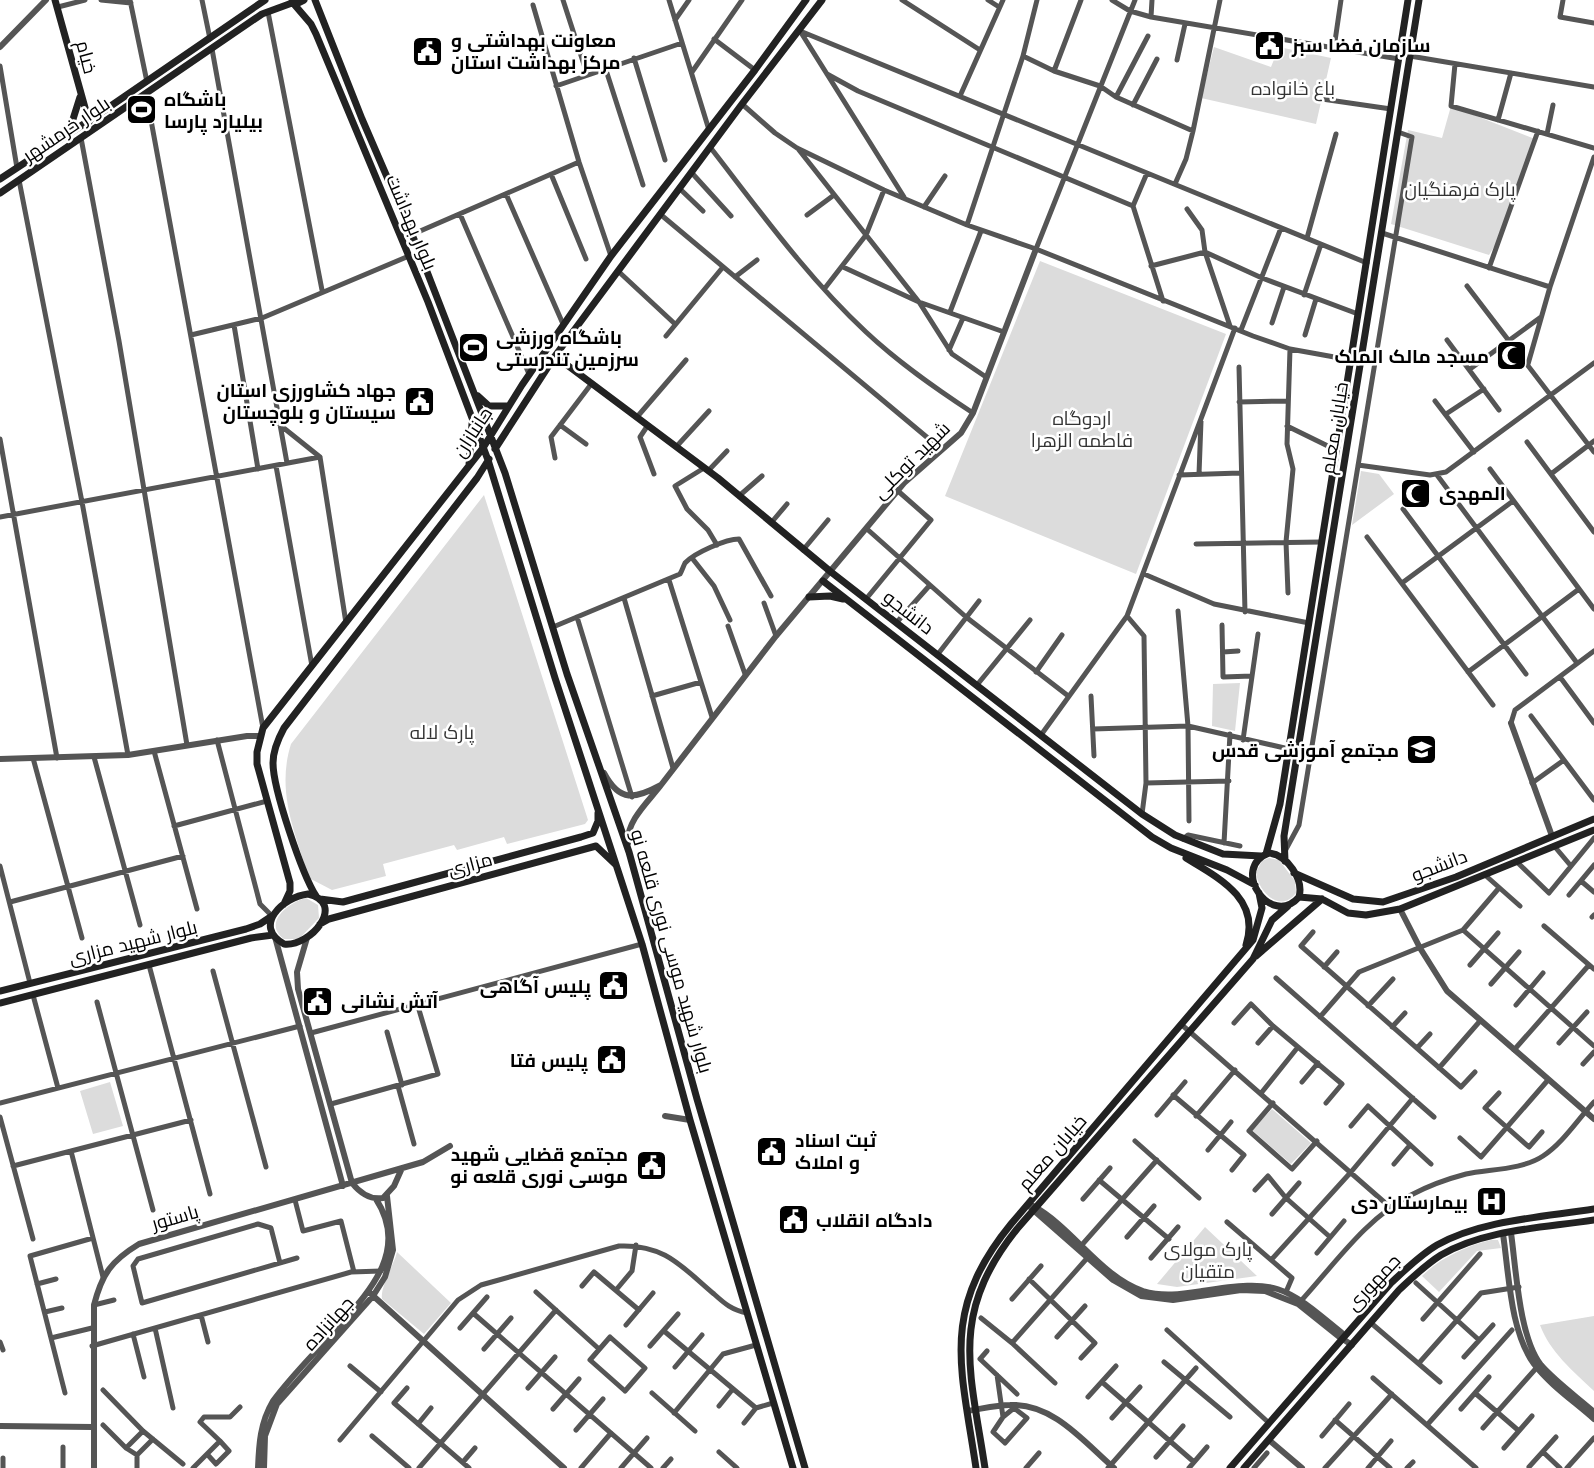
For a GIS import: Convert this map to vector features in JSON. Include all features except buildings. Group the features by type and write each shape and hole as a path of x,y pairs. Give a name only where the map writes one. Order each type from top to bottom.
{"main road":[{"name":"بلوار خرمشهر","path":"0,179 265,0"},
{"name":"بلوار خرمشهر","path":"0,193 268,12 291,2 304,0"},
{"name":"بلوار بهداشت","path":"314,0 419,251 496,447"},
{"name":"جانبازان","path":"261,732 484,448 529,374 611,256 806,0"},
{"name":"جانبازان","path":"318,898 304,876 277,788 273,764 277,740 477,478 555,356 822,0"},
{"name":"خیابان معلم","path":"1263,855 1280,804 1408,0"},
{"name":"خیابان معلم","path":"1285,861 1284,836 1419,0"},
{"name":"بلوار بهداشت","path":"291,2 311,24 316,34 409,256 488,460"},
{"name":"خیام","path":"56,3 89,121"},
{"path":"209,39 212,49"},
{"path":"68,135 81,93"},
{"path":"409,256 419,251"},
{"path":"579,303 589,310"},
{"name":"دانشجو","path":"555,356 740,496 803,550 1142,814 1183,839 1223,854 1263,855"},
{"path":"475,393 489,406 508,406"},
{"path":"469,467 472,416"},
{"name":"بلوار شهید موسی نوری قلعه نو","path":"496,447 567,674 629,852 697,1099 805,1468"},
{"name":"بلوار شهید موسی نوری قلعه نو","path":"488,460 555,677 620,870 690,1120 793,1468"},
{"path":"477,478 496,482"},
{"path":"1316,577 1326,579"},
{"name":"دانشجو","path":"823,582 1171,848 1219,866 1255,885"},
{"path":"809,597 830,596 849,601"},
{"path":"555,677 567,674"},
{"path":"261,732 257,764 290,883 290,891 284,904"},
{"path":"1280,804 1289,806"},
{"path":"318,898 326,910 320,924 307,939 290,945 274,936 270,928 272,916 284,904 303,894 343,902 593,832 598,821 598,806"},
{"name":"دانشجو","path":"1294,873 1353,899 1383,902 1456,877 1594,819"},
{"name":"دانشجو","path":"1299,897 1322,899 1348,913 1382,914 1461,885 1594,830"},
{"path":"593,832 596,846 611,858 620,870"},
{"name":"مزاری","path":"320,924 596,846"},
{"path":"1171,848 1222,879 1237,894 1247,910 1250,923 1243,952"},
{"path":"1219,866 1223,854"},
{"path":"1276,854 1285,861 1300,884 1299,897 1288,906 1271,904 1255,885 1253,866 1263,855 1276,854"},
{"path":"1456,877 1461,885"},
{"name":"خیابان معلم","path":"985,1468 960,1350 965,1304 983,1262 994,1244 1028,1203 1252,940 1262,908 1259,893"},
{"path":"1253,959 1276,942 1310,907 1322,899"},
{"name":"خیابان معلم","path":"976,1468 968,1350 974,1307 990,1266 1035,1209 1253,959 1272,920 1288,906"},
{"name":"بلوار شهید مزاری","path":"0,991 246,929 272,916"},
{"name":"بلوار شهید مزاری","path":"0,1003 251,938 274,936"},
{"path":"30,983 33,995"},
{"name":"جمهوری","path":"1230,1468 1413,1262 1437,1245 1468,1231 1594,1209"},
{"name":"جمهوری","path":"1244,1468 1420,1270 1443,1254 1471,1241 1594,1220"},
{"path":"1506,1223 1507,1233"}],"street":[{"path":"0,47 46,0"},
{"path":"56,3 85,0"},
{"path":"101,0 130,2 146,82"},
{"path":"202,0 209,39"},
{"path":"563,0 587,74"},
{"path":"669,0 709,130"},
{"path":"675,20 689,0"},
{"path":"691,72 742,0"},
{"path":"806,0 817,8"},
{"path":"902,0 979,50"},
{"path":"988,0 999,7"},
{"path":"960,96 1003,0"},
{"path":"967,225 1023,56 1037,0"},
{"path":"1054,71 1081,0"},
{"path":"1112,0 1130,11 1185,24 1399,59"},
{"name":"شهید توکلی","path":"629,852 629,829 745,674 898,491 961,433 973,413 1135,0"},
{"path":"1151,17 1152,0"},
{"path":"1175,184 1194,131 1220,0"},
{"path":"1334,48 1341,0"},
{"path":"1563,0 1560,17 1594,23"},
{"path":"533,5 579,162 611,256"},
{"path":"268,12 322,290"},
{"path":"1177,60 1185,24"},
{"path":"800,30 905,199"},
{"path":"800,30 1367,263"},
{"path":"1116,97 1148,36"},
{"path":"714,38 755,70"},
{"path":"556,86 605,67 682,43"},
{"path":"212,49 287,463"},
{"path":"1023,56 1054,71 1100,86 1116,97 1194,131"},
{"path":"1410,56 1594,87"},
{"path":"634,58 665,160"},
{"path":"1133,104 1157,59"},
{"path":"1455,64 1451,106 1594,148"},
{"path":"0,66 17,168"},
{"path":"605,67 643,185"},
{"path":"1499,120 1511,73"},
{"path":"827,74 858,91 1133,206"},
{"path":"0,759 128,755 261,732 239,597 146,93"},
{"path":"1322,99 1391,109"},
{"path":"742,104 797,148 884,190 981,231 1036,248 1163,301 1290,349 1351,360"},
{"path":"1547,134 1553,104"},
{"path":"1489,268 1538,131"},
{"path":"1285,851 1299,825 1412,136 1398,132"},
{"path":"1307,238 1336,134"},
{"path":"81,138 119,341 187,745"},
{"path":"710,147 791,251 865,331 926,383 973,413"},
{"path":"797,148 919,302 949,350 986,377"},
{"path":"1528,364 1550,287 1594,157"},
{"path":"411,235 579,162"},
{"path":"691,172 731,216"},
{"path":"1147,173 1133,206 1163,301"},
{"path":"551,174 586,259"},
{"path":"924,207 945,176"},
{"path":"19,180 100,596 128,755"},
{"path":"680,188 703,211"},
{"path":"825,288 866,235 884,190"},
{"path":"506,194 563,324"},
{"path":"807,215 834,195"},
{"path":"1187,209 1202,230 1205,252 1235,328"},
{"path":"460,214 529,374"},
{"path":"660,214 941,449"},
{"path":"1041,734 1127,616 1235,328 1262,278 1282,228"},
{"path":"950,313 981,231"},
{"path":"1382,233 1550,287"},
{"path":"1304,295 1321,244"},
{"path":"1151,266 1205,252 1284,287 1358,314"},
{"path":"191,335 262,318 322,290 409,256"},
{"path":"735,277 757,260"},
{"path":"666,335 723,267"},
{"path":"843,267 919,302 1004,332"},
{"path":"618,271 675,324"},
{"path":"1467,286 1592,443 1594,452"},
{"path":"1272,323 1284,287"},
{"path":"1305,335 1316,299"},
{"path":"1469,369 1541,317"},
{"path":"949,350 963,318"},
{"path":"234,325 258,469"},
{"path":"1447,340 1499,410"},
{"path":"1288,593 1286,542 1293,469 1287,444 1290,349"},
{"path":"637,417 686,360"},
{"path":"1358,465 1437,475 1446,472 1594,363"},
{"path":"1239,367 1245,612"},
{"path":"555,458 551,437 592,383"},
{"path":"1446,414 1484,389"},
{"path":"1239,402 1287,401"},
{"path":"1435,401 1474,452"},
{"path":"676,447 709,411"},
{"path":"1199,474 1201,416"},
{"path":"280,425 320,457 346,623"},
{"path":"560,425 586,444"},
{"path":"648,425 640,437 654,474"},
{"path":"1287,426 1336,450"},
{"path":"0,439 57,758"},
{"path":"1527,442 1594,532"},
{"path":"1551,474 1592,443"},
{"path":"717,545 708,530 687,509 675,486 706,470 727,451"},
{"path":"0,517 320,457"},
{"path":"276,466 312,667"},
{"path":"1490,469 1594,609"},
{"path":"1179,475 1240,473"},
{"path":"1437,475 1577,663"},
{"path":"740,496 762,476"},
{"path":"866,599 931,520 898,491"},
{"path":"1402,583 1513,501"},
{"path":"771,523 787,504"},
{"path":"1404,509 1526,674"},
{"path":"1336,514 1349,516"},
{"path":"803,550 828,520"},
{"path":"867,529 967,617 1067,695"},
{"path":"1367,537 1493,705"},
{"path":"553,626 680,575 685,563 730,539 739,539 771,596"},
{"path":"1196,544 1322,542"},
{"path":"692,558 715,586 745,674"},
{"path":"1144,574 1214,604 1309,623"},
{"path":"669,580 712,717"},
{"path":"897,622 930,585"},
{"path":"1468,671 1579,589"},
{"path":"624,598 673,768"},
{"path":"937,654 979,601"},
{"path":"764,603 776,636"},
{"path":"1178,611 1188,726 1189,821"},
{"path":"1127,616 1144,636 1146,783 1142,814"},
{"path":"577,617 632,797"},
{"path":"977,685 1030,620"},
{"path":"1222,625 1223,677 1252,676"},
{"path":"1243,740 1258,634"},
{"path":"1036,672 1062,635"},
{"path":"1223,652 1238,651"},
{"path":"1552,835 1511,723 1515,710 1594,651"},
{"path":"1310,674 1323,677"},
{"path":"1560,677 1594,723"},
{"path":"652,696 701,681"},
{"path":"1091,696 1094,756"},
{"path":"1531,716 1594,800"},
{"path":"1093,729 1188,726 1289,749"},
{"path":"1224,843 1230,734"},
{"path":"217,740 260,904 272,916"},
{"path":"154,751 197,909"},
{"path":"94,757 140,925"},
{"path":"33,758 82,938"},
{"path":"1532,783 1564,760"},
{"path":"602,771 610,785 618,792 632,797 661,785"},
{"path":"1146,783 1229,781"},
{"path":"174,826 267,802"},
{"path":"1183,839 1188,835 1240,846"},
{"path":"1517,862 1549,892 1594,838"},
{"path":"1555,847 1572,866"},
{"path":"10,902 183,856"},
{"path":"1569,895 1594,865"},
{"path":"1,870 30,983"},
{"path":"1485,875 1520,906"},
{"path":"1581,881 1594,892"},
{"path":"1320,1017 1359,972 1463,930 1499,888"},
{"path":"1400,909 1447,991 1594,1119"},
{"path":"1514,1050 1592,967 1544,926"},
{"path":"1463,930 1594,1046"},
{"path":"1313,932 1301,946 1439,1068 1461,1087 1475,1072"},
{"path":"1470,965 1498,933"},
{"path":"274,936 304,1025 311,1033 352,1184 359,1192 383,1199 394,1186 402,1168"},
{"path":"307,939 298,965 297,979 304,1025 343,1186"},
{"path":"311,1033 642,944"},
{"path":"1324,967 1337,952"},
{"path":"1491,984 1519,952"},
{"path":"149,965 211,1194"},
{"path":"213,971 266,1167"},
{"path":"1516,1005 1543,973"},
{"path":"1276,978 1434,1117"},
{"path":"1368,1006 1393,979"},
{"path":"33,995 58,1088"},
{"path":"97,1002 153,1210"},
{"path":"331,1104 438,1074 417,1003"},
{"path":"1234,1023 1251,1004 1342,1084 1326,1104"},
{"path":"1559,1043 1587,1012"},
{"path":"1392,1027 1405,1013"},
{"path":"1439,1068 1480,1021"},
{"path":"0,1103 304,1025"},
{"path":"1182,1025 1262,1092 1391,1208"},
{"path":"1258,1043 1273,1026"},
{"path":"387,1032 414,1144"},
{"path":"1417,1048 1430,1034"},
{"path":"1262,1092 1298,1047"},
{"path":"1583,1064 1594,1052"},
{"path":"1302,1082 1318,1063"},
{"path":"1196,1116 1235,1070"},
{"path":"1460,1138 1481,1157 1548,1080"},
{"path":"1157,1115 1185,1082"},
{"path":"1499,1093 1485,1108 1529,1147 1542,1132"},
{"path":"1173,1095 1244,1155 1232,1170"},
{"path":"1271,1260 1351,1172 1413,1098"},
{"path":"1300,1302 1368,1227 1410,1195 1448,1180 1526,1164 1542,1157 1555,1147 1594,1102"},
{"path":"1273,1103 1249,1131 1292,1169 1317,1141"},
{"path":"1351,1126 1368,1106 1431,1164"},
{"path":"665,1116 690,1120"},
{"path":"0,1117 33,1239"},
{"path":"13,1166 191,1121"},
{"path":"1208,1150 1231,1122"},
{"path":"1135,1141 1199,1198"},
{"path":"1394,1164 1410,1145"},
{"name":"پاستور","path":"94,1468 94,1306 103,1277 124,1253 139,1244 423,1162 450,1146"},
{"path":"71,1151 103,1277"},
{"path":"1080,1248 1157,1160"},
{"path":"1083,1199 1110,1168"},
{"path":"1255,1190 1268,1176 1286,1199 1330,1237"},
{"path":"1100,1180 1169,1239"},
{"path":"1272,1214 1299,1183"},
{"name":"جهانزاده","path":"264,1468 265,1436 277,1404 385,1277 393,1250 393,1233 386,1202 389,1192"},
{"path":"295,1199 303,1231 341,1221 354,1272"},
{"name":"جهانزاده","path":"258,1468 260,1435 272,1401 371,1294 387,1255 388,1237 383,1213 376,1199"},
{"path":"1028,1203 1127,1290 1156,1300 1181,1300 1252,1290 1276,1293 1300,1302"},
{"path":"1127,1237 1154,1206"},
{"path":"1317,1253 1344,1221"},
{"path":"1227,1222 1292,1278 1286,1292"},
{"path":"280,1263 271,1228 258,1224 138,1259 133,1265 142,1303 280,1263 296,1258"},
{"path":"1151,1258 1178,1227"},
{"path":"195,1228 199,1241"},
{"path":"1507,1233 1521,1339 1539,1366 1594,1419"},
{"path":"65,1393 30,1256 93,1238"},
{"path":"616,1290 632,1271 636,1245"},
{"path":"340,1440 458,1300 481,1286 620,1246 636,1245 665,1254 732,1310 747,1313"},
{"path":"1423,1319 1480,1254"},
{"path":"1089,1256 1130,1285 1156,1294 1173,1295 1253,1284 1266,1285 1286,1292 1342,1333 1343,1338 1352,1345"},
{"path":"1012,1343 1089,1256"},
{"path":"1012,1298 1041,1266"},
{"path":"92,1346 354,1272 381,1271"},
{"path":"582,1286 594,1272 639,1310"},
{"path":"37,1284 57,1279"},
{"path":"1029,1279 1095,1343 1081,1358"},
{"path":"1416,1283 1479,1340"},
{"path":"1419,1363 1481,1293 1515,1288"},
{"path":"536,1292 599,1349"},
{"path":"626,1325 653,1293"},
{"path":"371,1294 564,1468"},
{"path":"460,1328 487,1297"},
{"path":"94,1306 114,1300"},
{"path":"1057,1337 1085,1306"},
{"path":"45,1312 62,1308"},
{"path":"419,1468 556,1310"},
{"path":"473,1313 651,1468"},
{"path":"650,1346 678,1314"},
{"path":"201,1315 208,1342"},
{"path":"484,1349 511,1318"},
{"path":"981,1318 1055,1382"},
{"path":"1371,1323 1440,1382"},
{"path":"1464,1357 1493,1325"},
{"path":"51,1338 92,1328"},
{"path":"155,1328 173,1408"},
{"path":"1167,1330 1269,1423"},
{"path":"1427,1425 1512,1330"},
{"path":"664,1331 756,1408"},
{"path":"133,1334 145,1377"},
{"path":"674,1367 702,1335"},
{"path":"610,1337 645,1368 625,1391 590,1360 599,1349 610,1337"},
{"path":"0,1342 3,1350"},
{"path":"674,1413 723,1354 756,1345"},
{"path":"987,1351 980,1359 1017,1394"},
{"path":"528,1388 555,1357"},
{"path":"1164,1362 1230,1418"},
{"path":"351,1366 381,1392"},
{"path":"1088,1397 1116,1366"},
{"path":"1483,1428 1539,1366"},
{"path":"1539,1366 1594,1412"},
{"path":"972,1410 1026,1405 1040,1408 1052,1415 1111,1467 1196,1368"},
{"path":"997,1375 1003,1417 993,1432 1005,1443 1027,1418 1014,1408 1003,1417"},
{"path":"1461,1409 1489,1377"},
{"path":"1373,1378 1476,1468"},
{"path":"553,1409 579,1379"},
{"path":"1102,1382 1194,1462"},
{"path":"1112,1418 1140,1387"},
{"path":"407,1388 394,1403 469,1468"},
{"path":"103,1390 143,1431 183,1464"},
{"path":"719,1406 732,1390"},
{"path":"652,1393 695,1431"},
{"path":"1475,1393 1519,1431"},
{"path":"1325,1468 1392,1394"},
{"path":"576,1430 603,1399"},
{"path":"744,1423 756,1408 774,1403"},
{"path":"1322,1436 1349,1404"},
{"path":"207,1454 216,1464 229,1451 200,1422 204,1417 230,1417 240,1407"},
{"path":"418,1424 431,1408"},
{"path":"1504,1448 1532,1416"},
{"path":"1335,1420 1391,1468"},
{"path":"103,1425 137,1455"},
{"path":"0,1426 93,1427"},
{"path":"1156,1457 1183,1426"},
{"path":"126,1448 143,1431"},
{"path":"581,1468 611,1433"},
{"path":"372,1436 409,1468"},
{"path":"1529,1467 1556,1437"},
{"path":"621,1468 647,1438"},
{"path":"1567,1468 1594,1438"},
{"path":"137,1468 137,1455 153,1439"},
{"path":"1269,1440 1302,1468"},
{"path":"193,1468 220,1441"},
{"path":"1368,1468 1391,1441"},
{"path":"63,1447 63,1468"},
{"path":"1189,1468 1207,1447"},
{"path":"463,1462 475,1448"},
{"path":"719,1452 737,1468"},
{"path":"1543,1452 1560,1468"},
{"path":"1026,1468 1039,1453"},
{"path":"1254,1468 1267,1453"},
{"path":"3,1458 3,1468"},
{"path":"663,1468 671,1459"},
{"path":"1407,1468 1413,1462"}],"green space":[{"name":"باغ خانواده","path":"1214,47 1271,67 1279,47 1331,58 1316,124 1201,98"},
{"name":"پارک فرهنگیان","path":"1451,106 1535,139 1504,231 1489,255 1391,224 1408,130 1442,138"},
{"name":"اردوگاه فاطمه الزهرا","path":"1040,261 1226,334 1136,574 945,496"},
{"path":"1361,471 1379,474 1394,494 1352,525"},
{"name":"پارک لاله","path":"484,495 588,820 585,824 507,844 504,837 457,850 454,845 383,864 386,876 332,890 309,878 293,828 286,795 287,762 291,744"},
{"path":"1240,683 1235,731 1212,726 1213,684"},
{"path":"1269,858 1279,860 1295,881 1296,893 1290,899 1277,901 1261,887 1256,872 1262,861"},
{"path":"306,898 318,905 319,918 299,939 284,939 276,926 280,914 292,904"},
{"path":"110,1082 123,1126 93,1134 80,1091"},
{"path":"1272,1109 1311,1143 1291,1164 1252,1130"},
{"name":"پارک مولای متقیان","path":"1205,1227 1257,1276 1177,1287 1157,1284"},
{"path":"1491,1240 1498,1240 1501,1248 1477,1251 1439,1292 1422,1276 1454,1254"},
{"path":"397,1252 451,1303 424,1334 382,1299 383,1288"},
{"path":"1594,1316 1594,1391 1556,1352 1540,1325"}],"place":[{"name":"سازمان فضا سبز","path":"1269,45"},
{"name":"معاونت بهداشتی و مرکز بهداشت استان","path":"428,51"},
{"name":"باشگاه بیلیارد پارسا","path":"141,110"},
{"name":"باشگاه ورزشی سرزمین تندرستی","path":"473,348"},
{"name":"مسجد مالک الملک","path":"1512,356"},
{"name":"جهاد کشاورزی استان سیستان و بلوچستان","path":"419,401"},
{"name":"المهدی","path":"1416,493"},
{"name":"مجتمع آموزشی قدس","path":"1422,750"},
{"name":"پلیس آگاهی","path":"614,986"},
{"name":"آتش نشانی","path":"318,1001"},
{"name":"پلیس فتا","path":"611,1060"},
{"name":"ثبت اسناد و املاک","path":"772,1151"},
{"name":"مجتمع قضایی شهید موسی نوری قلعه نو","path":"651,1165"},
{"name":"بیمارستان دی","path":"1491,1202"},
{"name":"دادگاه انقلاب","path":"793,1220"}]}
